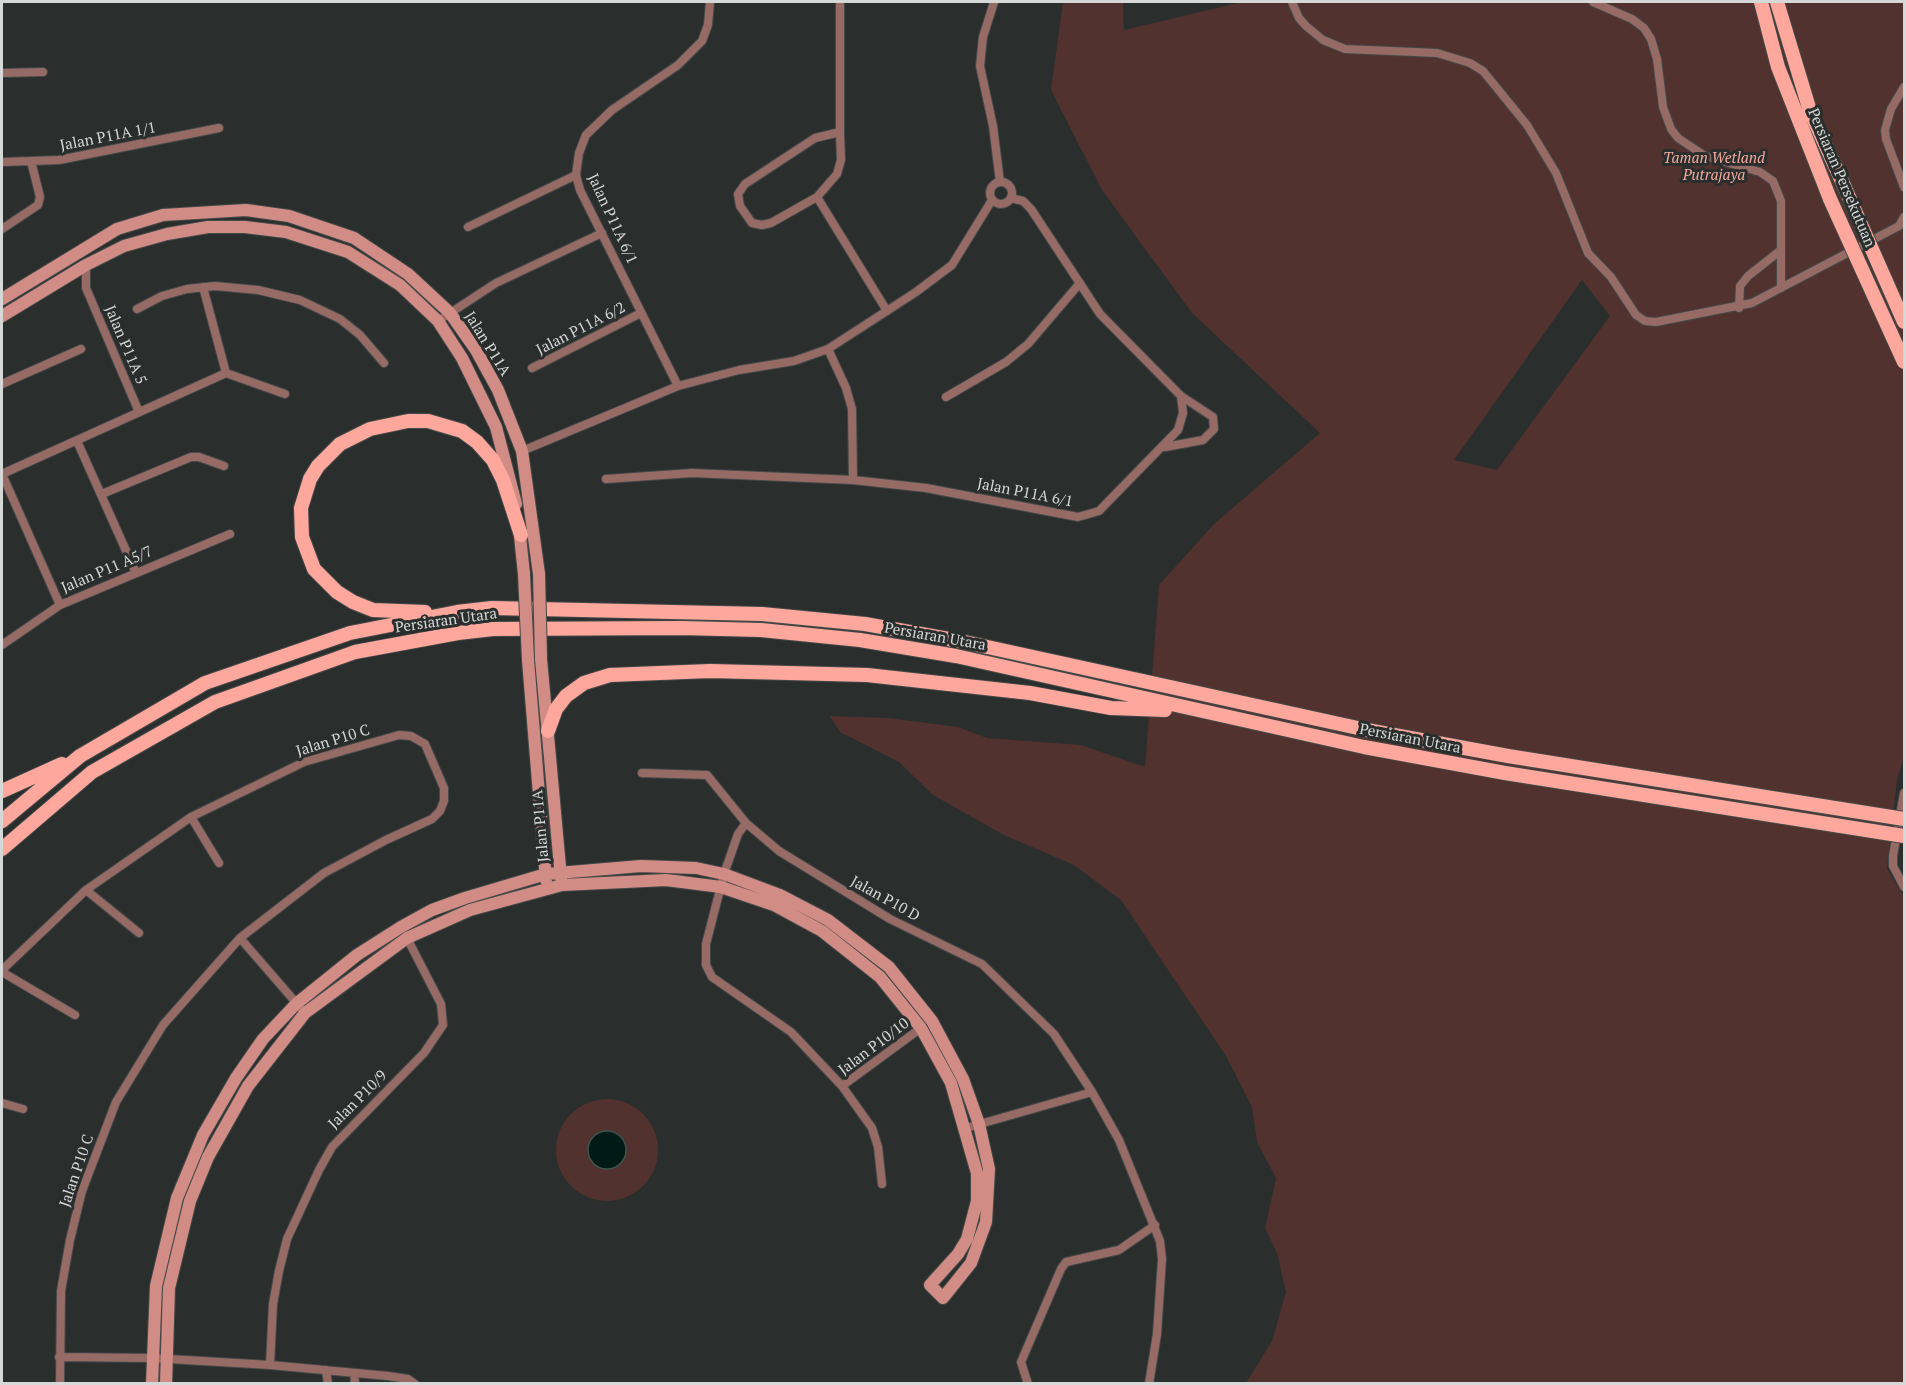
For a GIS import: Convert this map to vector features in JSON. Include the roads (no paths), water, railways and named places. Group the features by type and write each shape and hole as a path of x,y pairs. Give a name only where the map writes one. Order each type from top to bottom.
{"main road":[{"name":"Persiaran Persekutuan","path":"1761,2 1778,67 1830,199 1905,362"},
{"name":"Persiaran Persekutuan","path":"1777,2 1810,111 1905,322"},
{"path":"457,612 373,610 353,602 324,580 314,569 306,551 301,524 304,494 318,466 340,444 370,429 408,421 444,424 477,442 493,460 503,480 521,536"},
{"name":"Persiaran Utara","path":"2,821 80,756 205,683 350,633 457,612 492,608 762,614 865,624 960,641 1367,730 1508,756 1905,819"},
{"name":"Persiaran Utara","path":"2,849 92,771 215,702 355,652 458,633 493,629 681,628 812,635 956,657 1364,747 1505,773 1905,836"},
{"path":"548,731 556,709 566,696 584,683 610,675 710,671 867,675 1019,692 1111,708 1200,711"},
{"path":"2,791 80,756"}],"street":[{"name":"Jalan P11A 6/1","path":"678,387 576,175 579,153 586,135 612,110 678,65 702,41 708,25 710,2"},
{"path":"994,2 983,37 980,66 993,126 1000,182"},
{"path":"1292,2 1299,18 1306,26 1334,44 1358,51 1437,53 1455,57 1470,63 1494,81 1527,125 1556,173 1588,253 1611,277 1636,315 1645,321 1656,322 1738,308 1899,226 1905,217"},
{"path":"1593,2 1632,19 1644,28 1651,39 1657,59 1664,107 1671,129 1678,138 1706,156 1760,172 1773,181 1781,201 1781,288"},
{"path":"840,5 841,160 837,174 817,197 771,223 762,225 752,223 740,206 738,194 745,184 806,142 826,133 840,132"},
{"path":"2,74 43,72"},
{"path":"1905,81 1891,109 1885,130 1886,140 1905,187"},
{"name":"Jalan P11A 1/1","path":"2,162 82,156 219,128"},
{"path":"2,230 38,205 39,197 31,161"},
{"path":"468,227 576,175"},
{"path":"1000,182 1008,184 1012,190 1011,198 1006,203 998,204 992,200 990,192 993,185 1000,182"},
{"path":"817,197 887,311"},
{"path":"1011,198 1023,201 1031,208 1100,314 1181,396 1213,417 1214,429 1203,440 1164,447"},
{"path":"522,451 678,387 739,370 794,361 828,348 887,311 952,265 992,200"},
{"name":"Jalan P11A","path":"2,298 125,226 163,215 246,210 289,216 354,238 408,274 450,313 476,350 498,390 522,451 539,574 541,659 562,885"},
{"name":"Jalan P11A","path":"2,316 70,274 124,246 167,234 208,228 245,227 286,232 348,252 400,285 438,321 462,358 496,427 513,487 521,536 528,660 547,888"},
{"path":"438,321 496,283 602,233"},
{"path":"1738,308 1740,286 1748,276 1781,250"},
{"name":"Jalan P11A 5","path":"86,265 86,288 139,412"},
{"name":"Jalan P11A 5","path":"70,274 86,288"},
{"path":"946,397 1006,362 1028,344 1080,283"},
{"path":"137,309 162,296 203,287 258,290 300,300 340,319 360,335 384,363"},
{"path":"203,287 226,373"},
{"name":"Jalan P11A 6/2","path":"532,368 641,313"},
{"path":"828,348 846,388 852,410 853,480"},
{"path":"2,384 81,349"},
{"path":"60,605 2,474 226,373 285,394"},
{"name":"Jalan P11A 6/1","path":"606,479 692,473 853,480 926,488 1078,517 1089,516 1099,511 1164,447 1182,422 1181,396"},
{"path":"77,441 135,573"},
{"path":"102,494 191,457 199,457 224,466"},
{"name":"Jalan P11 A5/7","path":"2,645 60,605 230,534"},
{"name":"Jalan P10 C","path":"2,971 86,890 191,817 304,762 399,735 411,736 425,744 444,788 444,801 440,811 432,819 324,873 240,938 164,1024 117,1102 82,1191 70,1240 61,1291 60,1383"},
{"name":"Jalan P10 D","path":"642,773 707,774 747,823 779,851 890,919 982,964 1054,1034 1092,1092 1119,1140 1155,1225 1162,1259 1157,1334 1149,1383"},
{"path":"1905,793 1893,866 1905,887"},
{"path":"191,817 219,863"},
{"path":"747,823 738,834 724,874 706,944 706,965 712,977 792,1032 842,1086"},
{"path":"152,1383 156,1286 177,1198 194,1153 236,1078 263,1039 296,1004 357,955 432,910 546,874 641,866 696,868 724,874 780,895 828,920 889,967 932,1021 963,1079 979,1124 988,1169 986,1222 971,1263 943,1298 930,1285 958,1254 967,1239 977,1202 977,1173 966,1128 951,1083 921,1028 880,977 822,931 774,905 721,887 666,880 562,885 470,910 407,938 305,1013 248,1086 204,1167 190,1201 170,1288 166,1383"},
{"path":"86,890 139,933"},
{"path":"240,938 305,1013"},
{"name":"Jalan P10/9","path":"270,1365 273,1304 287,1239 319,1170 332,1147 424,1053 443,1024 441,1004 407,938"},
{"path":"2,971 75,1015"},
{"name":"Jalan P10/10","path":"882,1184 878,1147 872,1128 842,1086 921,1028"},
{"path":"966,1128 1092,1092"},
{"path":"2,1103 24,1109"},
{"path":"1028,1383 1021,1362 1066,1262 1119,1250 1155,1225"},
{"path":"59,1357 152,1358 270,1365 354,1373 389,1380 408,1379 414,1383"},
{"path":"326,1370 328,1383"},
{"path":"354,1373 356,1383"}],"park label":[{"name":"Taman Wetland Putrajaya","path":"1714,168"}]}
